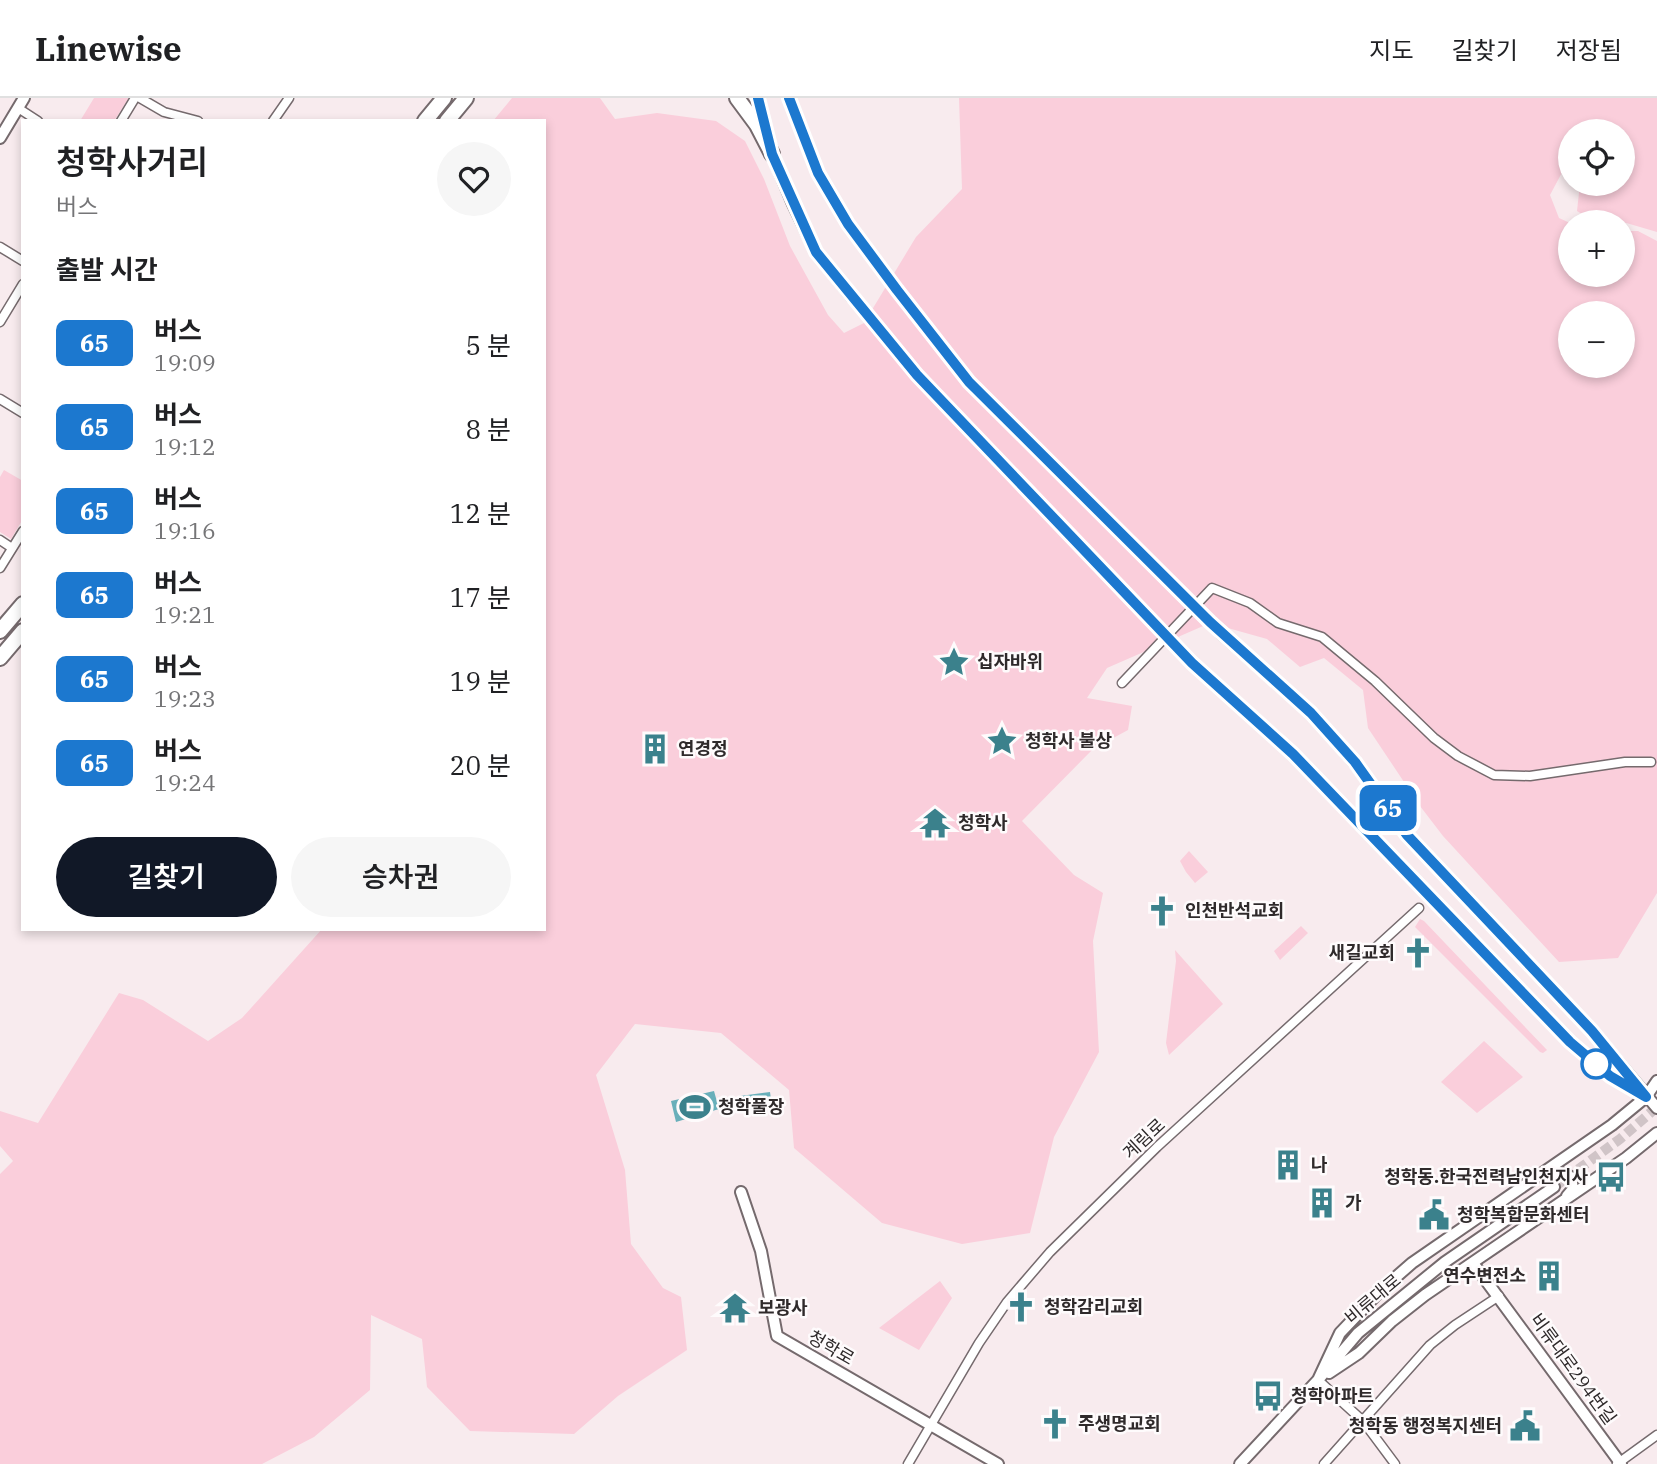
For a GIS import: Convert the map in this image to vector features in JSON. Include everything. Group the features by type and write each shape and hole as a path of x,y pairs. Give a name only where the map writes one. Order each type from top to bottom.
{"highway":[{"path":"427,119 444,98"},
{"path":"449,119 466,98"},
{"path":"737,98 757,125 772,154"},
{"path":"0,631 21,606"},
{"path":"0,658 21,633"}],"main road":[{"path":"758,98 772,154 816,252 852,298"},
{"path":"789,98 818,173 848,224"},
{"path":"0,138 22,101"},
{"path":"1221,634 1311,713"},
{"path":"1192,663 1277,738"},
{"path":"1321,724 1355,762 1407,835 1592,1031 1657,1108"},
{"path":"1288,749 1570,1042 1610,1076 1646,1097"},
{"path":"1318,1380 1340,1333 1412,1263 1612,1125 1646,1097 1657,1081"},
{"path":"1318,1380 1359,1353 1392,1321 1425,1295 1626,1158 1657,1133"},
{"path":"1538,1176 1559,1172 1571,1177 1573,1189 1565,1198"},
{"name":"비류대로","path":"1240,1464 1358,1333 1445,1262 1553,1187"},
{"name":"청학로","path":"741,1192 761,1251 777,1336 998,1464"},
{"name":"비류대로294번길","path":"1473,1263 1619,1463"}],"street":[{"path":"122,119 138,98 163,112 190,119"},
{"path":"278,119 289,98"},
{"path":"22,101 36,119"},
{"path":"0,247 21,260"},
{"path":"0,322 21,287"},
{"path":"0,399 21,412"},
{"path":"0,568 21,534"},
{"path":"0,540 12,548"},
{"path":"1122,683 1212,588 1250,603 1278,623 1322,637 1375,681 1434,738 1458,756 1494,775 1530,776 1625,762 1651,762"},
{"name":"계림로","path":"908,1464 943,1402 1000,1312 1050,1252 1157,1147 1419,908"},
{"path":"1324,1464 1430,1345 1499,1296"},
{"path":"1318,1380 1363,1421 1395,1464"},
{"path":"1619,1463 1657,1435"}],"shaded area":[{"path":"94,98 128,98 115,119 81,119"},
{"path":"512,98 600,98 615,119 657,113 716,121 745,141 764,179 790,246 828,315 844,333 864,323 916,237 962,189 959,98 1657,98 1657,232 1635,226 1635,210 1577,210 1579,196 1635,196 1635,119 1558,119 1558,180 1550,195 1558,215 1558,287 1635,287 1635,231 1657,241 1657,893 1618,958 1559,962 1443,836 1420,806 1368,728 1363,690 1324,658 1300,667 1267,639 1210,623 1107,668 1087,698 1132,706 1128,730 1093,749 1022,821 1074,875 1103,893 1093,941 1099,1052 1054,1137 1030,1233 962,1244 882,1223 794,1148 789,1090 721,1033 635,1024 596,1075 625,1170 631,1244 663,1288 681,1297 687,1350 618,1396 574,1434 470,1431 427,1387 422,1339 371,1315 370,1390 314,1437 262,1464 0,1464 0,1174 13,1161 0,1146 0,1111 38,1123 119,993 143,1000 208,1041 242,1018 320,931 546,931 546,119 495,119"},
{"path":"4,470 21,480 21,522 11,539 0,532 0,477"},
{"path":"1189,851 1208,872 1195,883 1180,861"},
{"path":"1420,919 1547,1050 1540,1052 1415,927"},
{"path":"1301,926 1308,933 1280,960 1274,951"},
{"path":"1175,950 1223,1004 1169,1055 1166,1043"},
{"path":"1484,1041 1523,1077 1477,1113 1441,1082"},
{"path":"940,1281 952,1298 919,1350 879,1328"}],"water":[{"path":"714,1091 719,1109 676,1122 671,1101"},
{"path":"770,1092 772,1107 741,1111 740,1096"}],"tunnel":[{"path":"848,224 969,382 1221,633"},
{"path":"852,297 917,375 1192,663"},
{"path":"1554,1187 1620,1139 1657,1107"}],"bus line":[{"name":"65","path":"758,98 772,154 816,252 917,375 1192,663 1293,754 1570,1042 1610,1076 1646,1097 1592,1031 1407,835 1355,762 1311,713 1210,622 969,382 848,224 818,173 789,98"}],"place":[{"name":"십자바위","path":"954,662"},
{"name":"청학사 불상","path":"1002,741"},
{"name":"연경정","path":"655,749"},
{"name":"청학사","path":"935,823"},
{"name":"인천반석교회","path":"1162,911"},
{"name":"새길교회","path":"1418,953"},
{"name":"청학풀장","path":"695,1107"},
{"name":"나","path":"1288,1165"},
{"name":"청학동.한국전력남인천지사","path":"1611,1177"},
{"name":"가","path":"1322,1203"},
{"name":"청학복합문화센터","path":"1434,1215"},
{"name":"연수변전소","path":"1549,1276"},
{"name":"청학감리교회","path":"1021,1307"},
{"name":"보광사","path":"735,1308"},
{"name":"청학아파트","path":"1268,1396"},
{"name":"주생명교회","path":"1055,1424"},
{"name":"청학동 행정복지센터","path":"1525,1426"}]}
